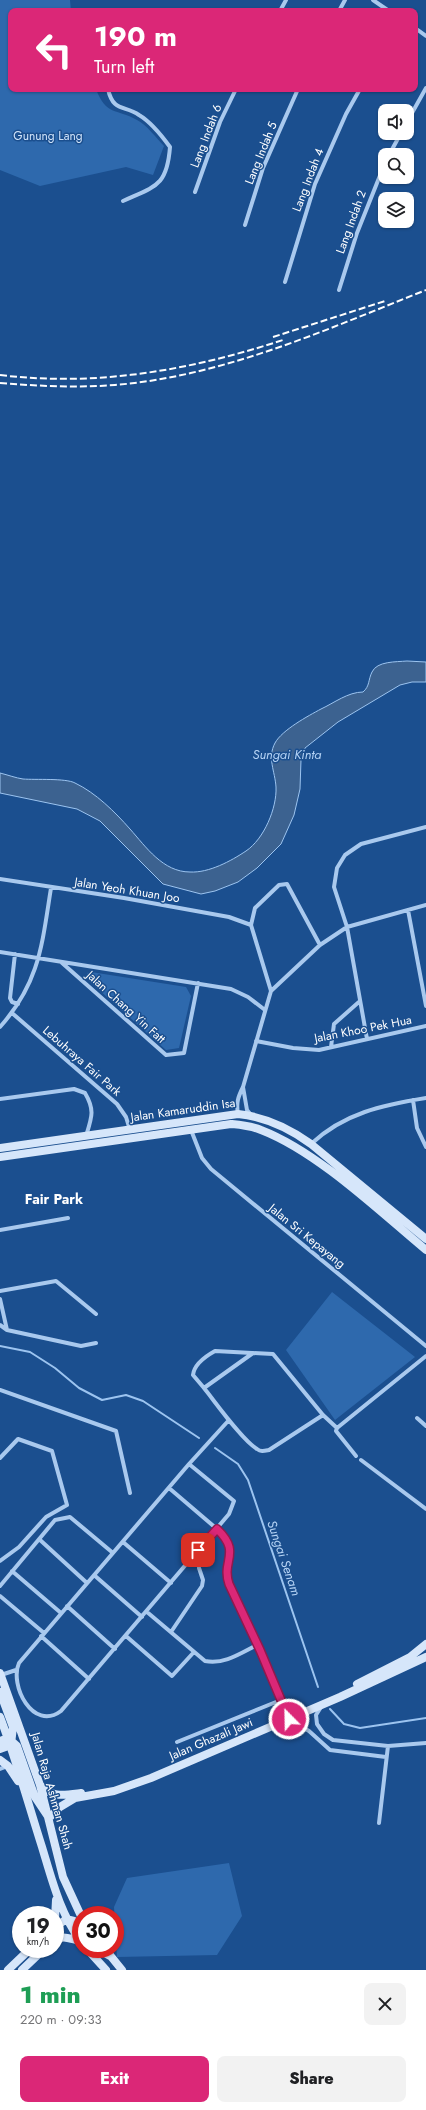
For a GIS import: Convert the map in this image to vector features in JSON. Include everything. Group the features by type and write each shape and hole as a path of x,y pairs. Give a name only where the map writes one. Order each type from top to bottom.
{"main road":[{"name":"Jalan Kamaruddin Isa","path":"0,1148 130,1130 189,1120 238,1114 252,1115 295,1132 426,1239"},
{"path":"238,1114 244,1120 257,1124 260,1129"},
{"path":"189,1120 191,1129"},
{"name":"Jalan Kamaruddin Isa","path":"0,1157 232,1124 260,1129 304,1152 351,1188 426,1250"},
{"path":"287,1142 304,1145 311,1144"},
{"name":"Jalan Ghazali Jawi","path":"49,1818 60,1806 75,1798 114,1791 151,1778 288,1717 410,1657 425,1646"},
{"name":"Jalan Ghazali Jawi","path":"288,1717 323,1705 425,1658"},
{"name":"Jalan Raja Ashman Shah","path":"1,1674 40,1785 63,1877 76,1906"},
{"path":"0,1692 13,1727 11,1741 22,1756 35,1798 49,1818"},
{"path":"0,1717 11,1741 56,1893 66,1919 72,1928"},
{"path":"40,1785 45,1792 60,1795 96,1791 120,1784 288,1717"},
{"path":"0,1741 11,1741"},
{"path":"0,1749 11,1741"},
{"path":"0,1760 8,1766 25,1792"},
{"path":"56,1893 56,1906"},
{"path":"66,1919 72,1921"},
{"path":"8,1970 21,1958"},
{"path":"22,1970 35,1958"},
{"path":"95,1958 106,1970"},
{"path":"112,1958 122,1970"}],"street":[{"path":"373,0 385,8"},
{"path":"414,109 426,88"},
{"path":"108,92 109,96 116,107 140,115 170,147 169,164 159,184 124,201"},
{"name":"Lang Indah 6","path":"195,192 220,122 235,92"},
{"name":"Lang Indah 5","path":"245,225 263,168 297,92"},
{"name":"Lang Indah 4","path":"285,282 315,184 346,114 358,92"},
{"name":"Lang Indah 2","path":"339,290 357,233 378,180"},
{"path":"367,1039 347,927 334,887 337,868 345,855 362,844 426,827"},
{"name":"Jalan Yeoh Khuan Joo","path":"0,879 124,898 229,917 251,925"},
{"path":"271,991 251,925 255,908 279,885 287,884 320,945"},
{"path":"0,1027 12,1013 31,982 39,958 51,888"},
{"path":"238,1114 236,1105 243,1087 271,991 320,945 347,927 426,905"},
{"path":"408,910 426,1006"},
{"name":"Jalan Chang Yin Fatt","path":"0,952 231,989 248,997 265,1010"},
{"path":"15,954 10,998 12,1002 18,1004"},
{"name":"Jalan Chang Yin Fatt","path":"60,961 166,1055 184,1053 198,983"},
{"path":"331,1047 334,1024 360,1000"},
{"name":"Lebuhraya Fair Park","path":"12,1013 117,1104 126,1117 130,1130"},
{"name":"Jalan Khoo Pek Hua","path":"256,1041 293,1048 319,1050 426,1026"},
{"path":"243,1087 248,1110 252,1115"},
{"path":"0,1099 74,1089 85,1092 91,1104 92,1117 85,1136"},
{"path":"311,1144 332,1125 354,1115 426,1098"},
{"path":"413,1100 417,1128 426,1147"},
{"name":"Jalan Sri Kepayang","path":"191,1129 202,1158 211,1169 426,1346"},
{"path":"0,1230 68,1218"},
{"path":"0,1291 56,1282 96,1314"},
{"path":"0,1299 7,1330"},
{"path":"0,1325 7,1330 82,1346 96,1343"},
{"path":"323,1415 269,1450 262,1452 256,1448 229,1420 193,1375 193,1371 196,1366 215,1351 273,1354 323,1415 337,1428 336,1431 356,1456"},
{"path":"204,1388 253,1353"},
{"path":"337,1428 426,1356"},
{"path":"0,1390 116,1431 130,1494"},
{"path":"416,1418 426,1426"},
{"path":"189,1464 234,1501 229,1514 61,1711 49,1718 40,1716 33,1712 18,1684 16,1670 19,1663 61,1612 114,1553 189,1464 229,1420"},
{"path":"0,1458 18,1439 52,1451 67,1505 46,1517 19,1547 0,1561"},
{"path":"361,1460 426,1509"},
{"path":"169,1488 217,1529 229,1545 231,1551 227,1578 258,1645 288,1717 309,1731 330,1750 386,1757"},
{"path":"0,1586 55,1520 70,1517 114,1553"},
{"path":"39,1539 87,1583"},
{"path":"123,1542 171,1583"},
{"path":"171,1632 202,1586 203,1580 199,1568"},
{"path":"12,1572 61,1612"},
{"path":"94,1575 142,1617"},
{"path":"0,1596 89,1679"},
{"path":"67,1606 115,1649"},
{"path":"147,1612 205,1661 214,1663 227,1660 258,1645"},
{"path":"126,1636 172,1676 194,1652"},
{"path":"1,1674 16,1670"},
{"path":"177,1742 281,1700"},
{"path":"323,1705 316,1715 317,1724 324,1734 333,1740 388,1746 426,1743"},
{"path":"379,1823 388,1746"},
{"path":"0,1769 8,1766"}],"green space":[{"name":"Gunung Lang","path":"0,0 70,0 71,8 8,8 8,92 97,92 108,108 130,116 141,122 164,146 153,175 126,167 40,186 0,170"},
{"path":"91,972 186,987 191,996 179,1048 166,1050 88,980 87,973"},
{"path":"332,1292 415,1357 335,1420 286,1350"},
{"path":"229,1863 242,1916 217,1955 124,1957 124,1906 114,1906 127,1878"}],"water":[{"name":"Sungai Kinta","path":"407,661 426,662 426,682 412,682 400,685 338,722 305,748 301,760 300,789 294,815 281,844 257,868 238,882 215,891 201,894 163,884 100,821 77,809 0,793 0,773 23,779 71,781 83,787 105,803 149,851 163,863 180,871 205,871 220,866 246,851 264,831 272,813 276,795 272,754 278,738 296,724 316,712 347,696 357,692 363,692 368,685 374,668 382,664"}],"waterway":[{"name":"Sungai Senam","path":"0,1346 30,1352 55,1368 79,1388 102,1400 126,1395 143,1401 199,1438"},
{"name":"Sungai Senam","path":"215,1448 238,1464 248,1480 318,1687"},
{"name":"Sungai Senam","path":"330,1709 344,1724 360,1728 426,1718"}],"railway":[{"path":"0,383 58,386 100,386 156,380 195,372 235,362 274,349 426,290"},
{"path":"273,337 385,301"},
{"path":"0,375 72,379 143,373 214,360 283,340"}],"district":[{"name":"Fair Park","path":"54,1199"}],"route":[{"path":"198,1550 217,1529 224,1535 231,1551 227,1573 229,1584 260,1650 289,1719"}]}
